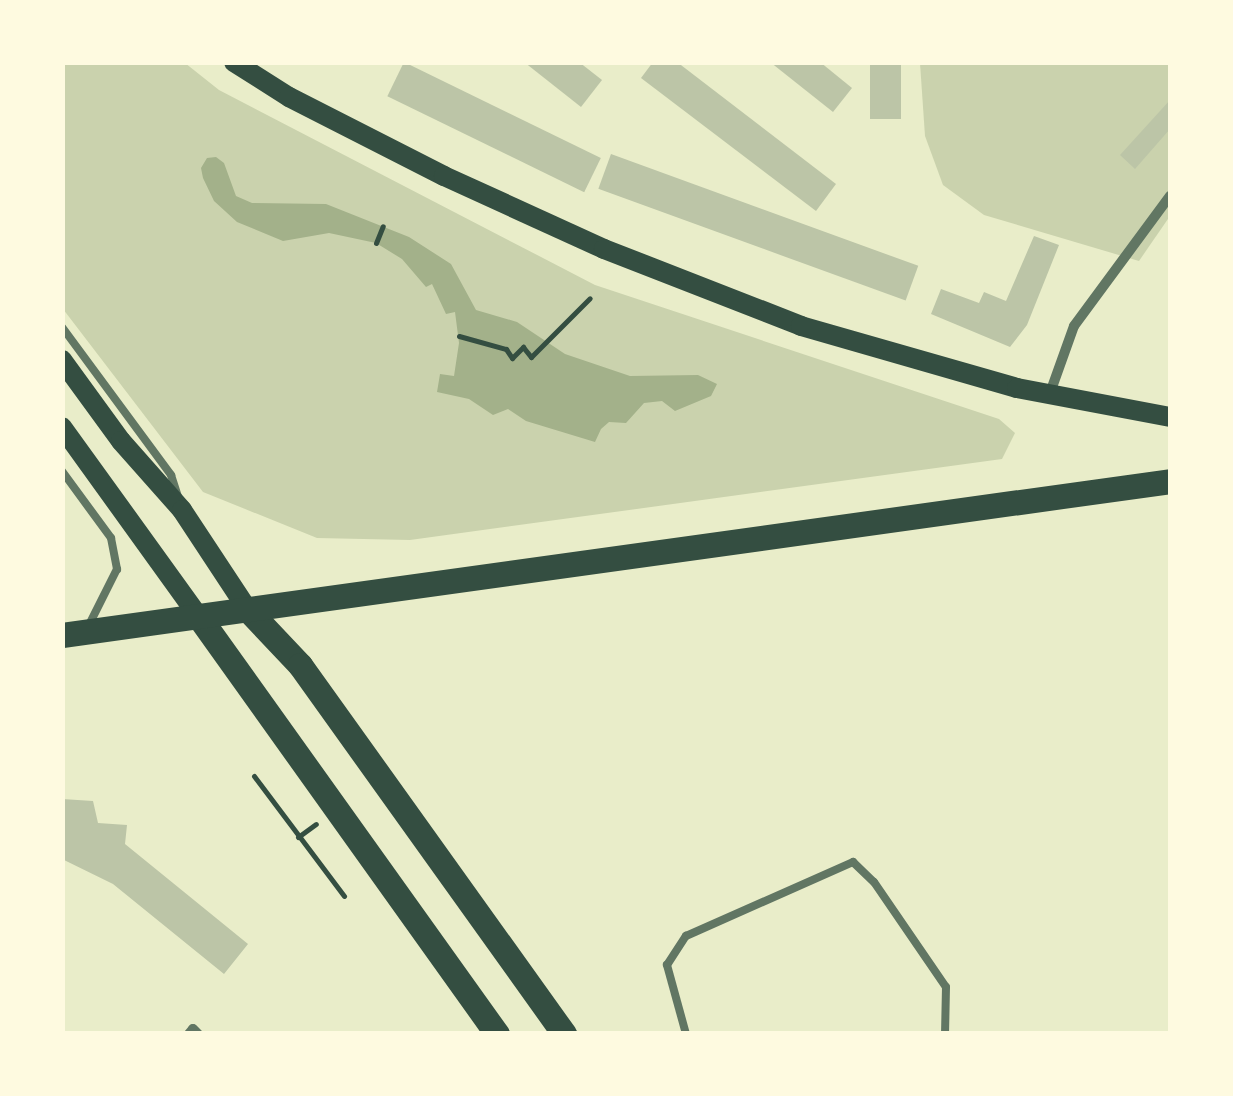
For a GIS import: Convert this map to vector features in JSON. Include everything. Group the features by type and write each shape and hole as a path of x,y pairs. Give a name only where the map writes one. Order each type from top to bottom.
{"main road":[{"path":"234,62 288,96 444,176 604,249 801,326 1050,394 1170,417"},
{"path":"62,360 121,441 182,510 248,610 300,665 564,1034"},
{"path":"62,428 497,1034"},
{"path":"74,633 1170,481"}],"street":[{"path":"1050,394 1074,326 1170,196"},
{"path":"189,1034 193,1030 198,1034"}],"lane":[{"path":"62,328 171,475 182,510"},
{"path":"62,471 111,538 118,569 74,633"},
{"path":"686,1034 667,966 686,936 853,862 874,882 946,987 945,1034"}],"path":[{"path":"376,243 384,226"},
{"path":"458,336 506,349 512,358 523,347 531,357 590,298"},
{"path":"254,776 344,896"}],"shaded area":[{"path":"62,63 185,63 219,90 595,285 999,419 1015,433 1002,459 410,540 317,538 203,492 63,309"},
{"path":"920,63 1170,63 1170,216 1139,261 984,215 943,185 925,136"},
{"path":"216,157 224,163 236,196 252,203 326,204 409,237 451,264 476,310 517,322 565,354 630,376 698,375 717,384 711,396 675,411 662,401 644,403 626,423 609,422 595,442 526,421 508,409 493,415 469,399 437,392 440,374 454,376 459,343 455,312 446,314 432,284 426,287 402,259 376,243 329,233 283,241 237,222 214,201 203,178 201,168 207,158"}],"building":[{"path":"404,62 601,158 584,192 387,96"},
{"path":"524,62 579,62 602,80 581,107"},
{"path":"653,62 677,62 836,184 816,211 641,78"},
{"path":"770,62 820,62 852,88 833,112"},
{"path":"870,62 901,62 901,119 870,119"},
{"path":"1170,100 1170,129 1135,169 1120,155"},
{"path":"611,154 918,266 906,301 598,189"},
{"path":"1034,236 1059,245 1027,325 1010,347 931,314 941,289 979,303 984,292 1006,301"},
{"path":"62,799 93,801 98,823 127,825 125,844 248,944 224,974 113,884 62,859"}]}
